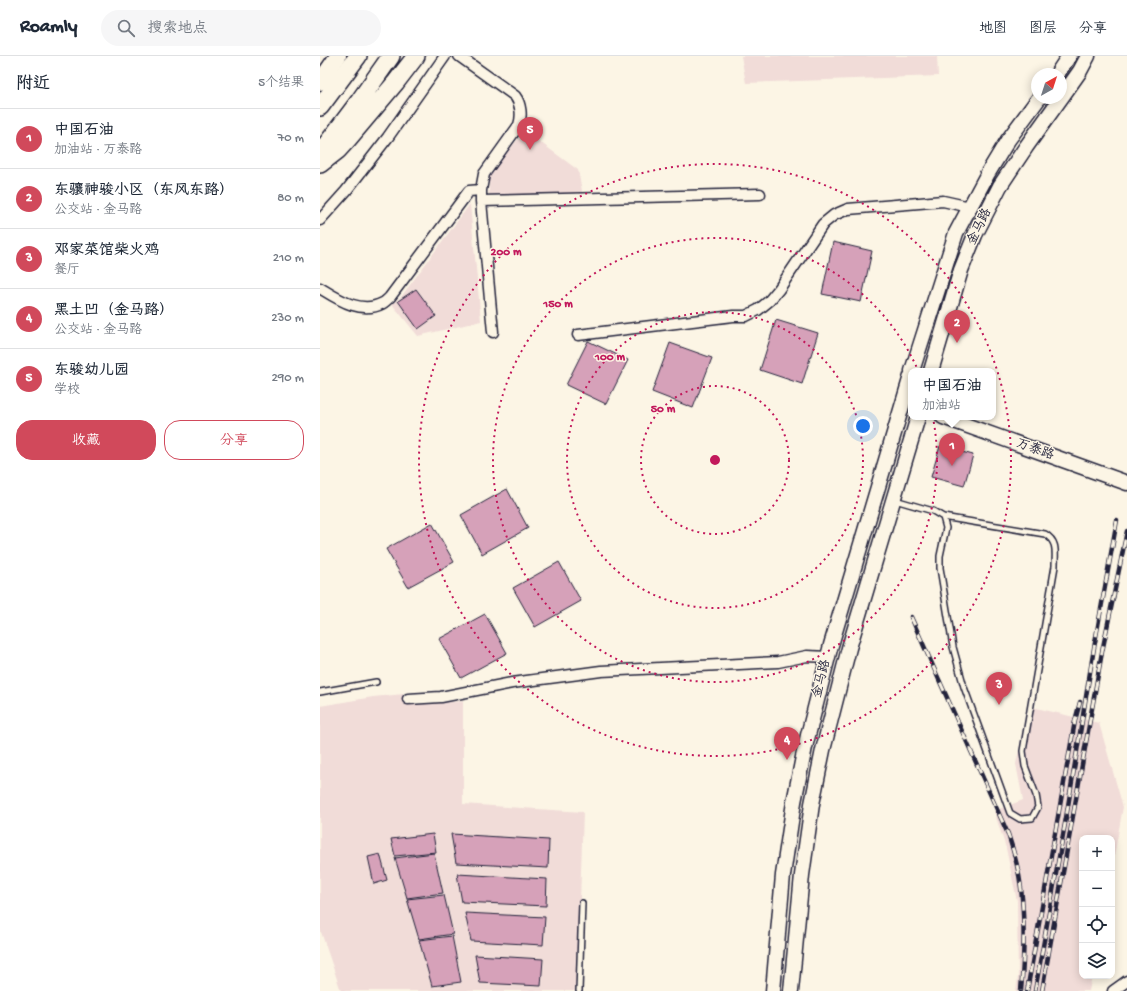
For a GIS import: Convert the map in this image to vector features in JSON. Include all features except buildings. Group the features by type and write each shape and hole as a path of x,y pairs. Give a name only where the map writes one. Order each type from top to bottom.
{"highway":[{"path":"320,107 356,56"},
{"path":"320,153 360,100 389,56"},
{"path":"320,164 338,150 348,139 416,56"}],"main road":[{"path":"320,82 338,56"},
{"path":"320,148 346,117 389,56"},
{"path":"1061,68 1070,56"},
{"name":"金马路","path":"1067,89 1088,56"},
{"name":"金马路","path":"913,368 956,233 1008,140 1035,104"},
{"name":"金马路","path":"932,368 961,270 975,235 1000,186 1057,104"},
{"name":"金马路","path":"773,991 783,875 794,802 805,747 828,657 908,386"},
{"name":"金马路","path":"791,991 802,875 812,804 823,750 849,648 917,420"},
{"name":"万泰路","path":"951,420 1127,483"},
{"name":"万泰路","path":"979,420 1127,475"}],"street":[{"path":"320,220 346,191 388,137 444,56"},
{"path":"459,56 515,96 518,101 521,118 519,125 484,174 481,190 493,332"},
{"path":"320,288 344,302 358,307 371,307 382,303 390,297 469,191 481,190"},
{"path":"481,201 760,194"},
{"path":"578,335 734,316 746,316 769,302 780,289 823,224 834,215 848,209 943,201 970,207"},
{"path":"408,699 441,697 512,684 601,671 778,662 807,656 828,657"},
{"path":"1113,991 1127,981"}],"lane":[{"path":"894,499 933,511 943,517 1045,534 1054,542 1056,548 1054,566 1023,750 1025,766 1036,795 1038,807 1032,818 1020,819 1010,813 964,687 953,647 940,568 940,556 946,528 943,517"},
{"path":"320,692 376,682"},
{"path":"579,991 582,903"}],"shaded area":[{"path":"741,56 937,56 938,76 746,83"},
{"path":"525,131 578,170 583,196 489,196 489,173"},
{"path":"470,204 481,321 418,336 392,304 401,297"},
{"path":"404,694 408,705 463,701 463,804 583,812 577,991 341,991 320,929 320,706 373,697"},
{"path":"1028,706 1099,723 1123,807 1115,851 1115,835 1079,835 1079,979 1091,979 1089,991 1016,991 1018,977 1017,901 1006,848 994,811 1023,800 1016,764"}],"railway":[{"path":"1035,991 1117,520"},
{"path":"1042,991 1102,652 1127,531"},
{"path":"911,617 1008,834 1018,868 1022,901 1024,927 1021,991"},
{"path":"1027,991 1075,721 1080,702"}],"place":[{"name":"东骏幼儿园","path":"530,150"},
{"name":"东骧神骏小区（东风东路）","path":"957,343"},
{"name":"中国石油","path":"952,466"},
{"name":"邓家菜馆柴火鸡","path":"999,705"},
{"name":"黑土凹（金马路）","path":"787,760"}]}
